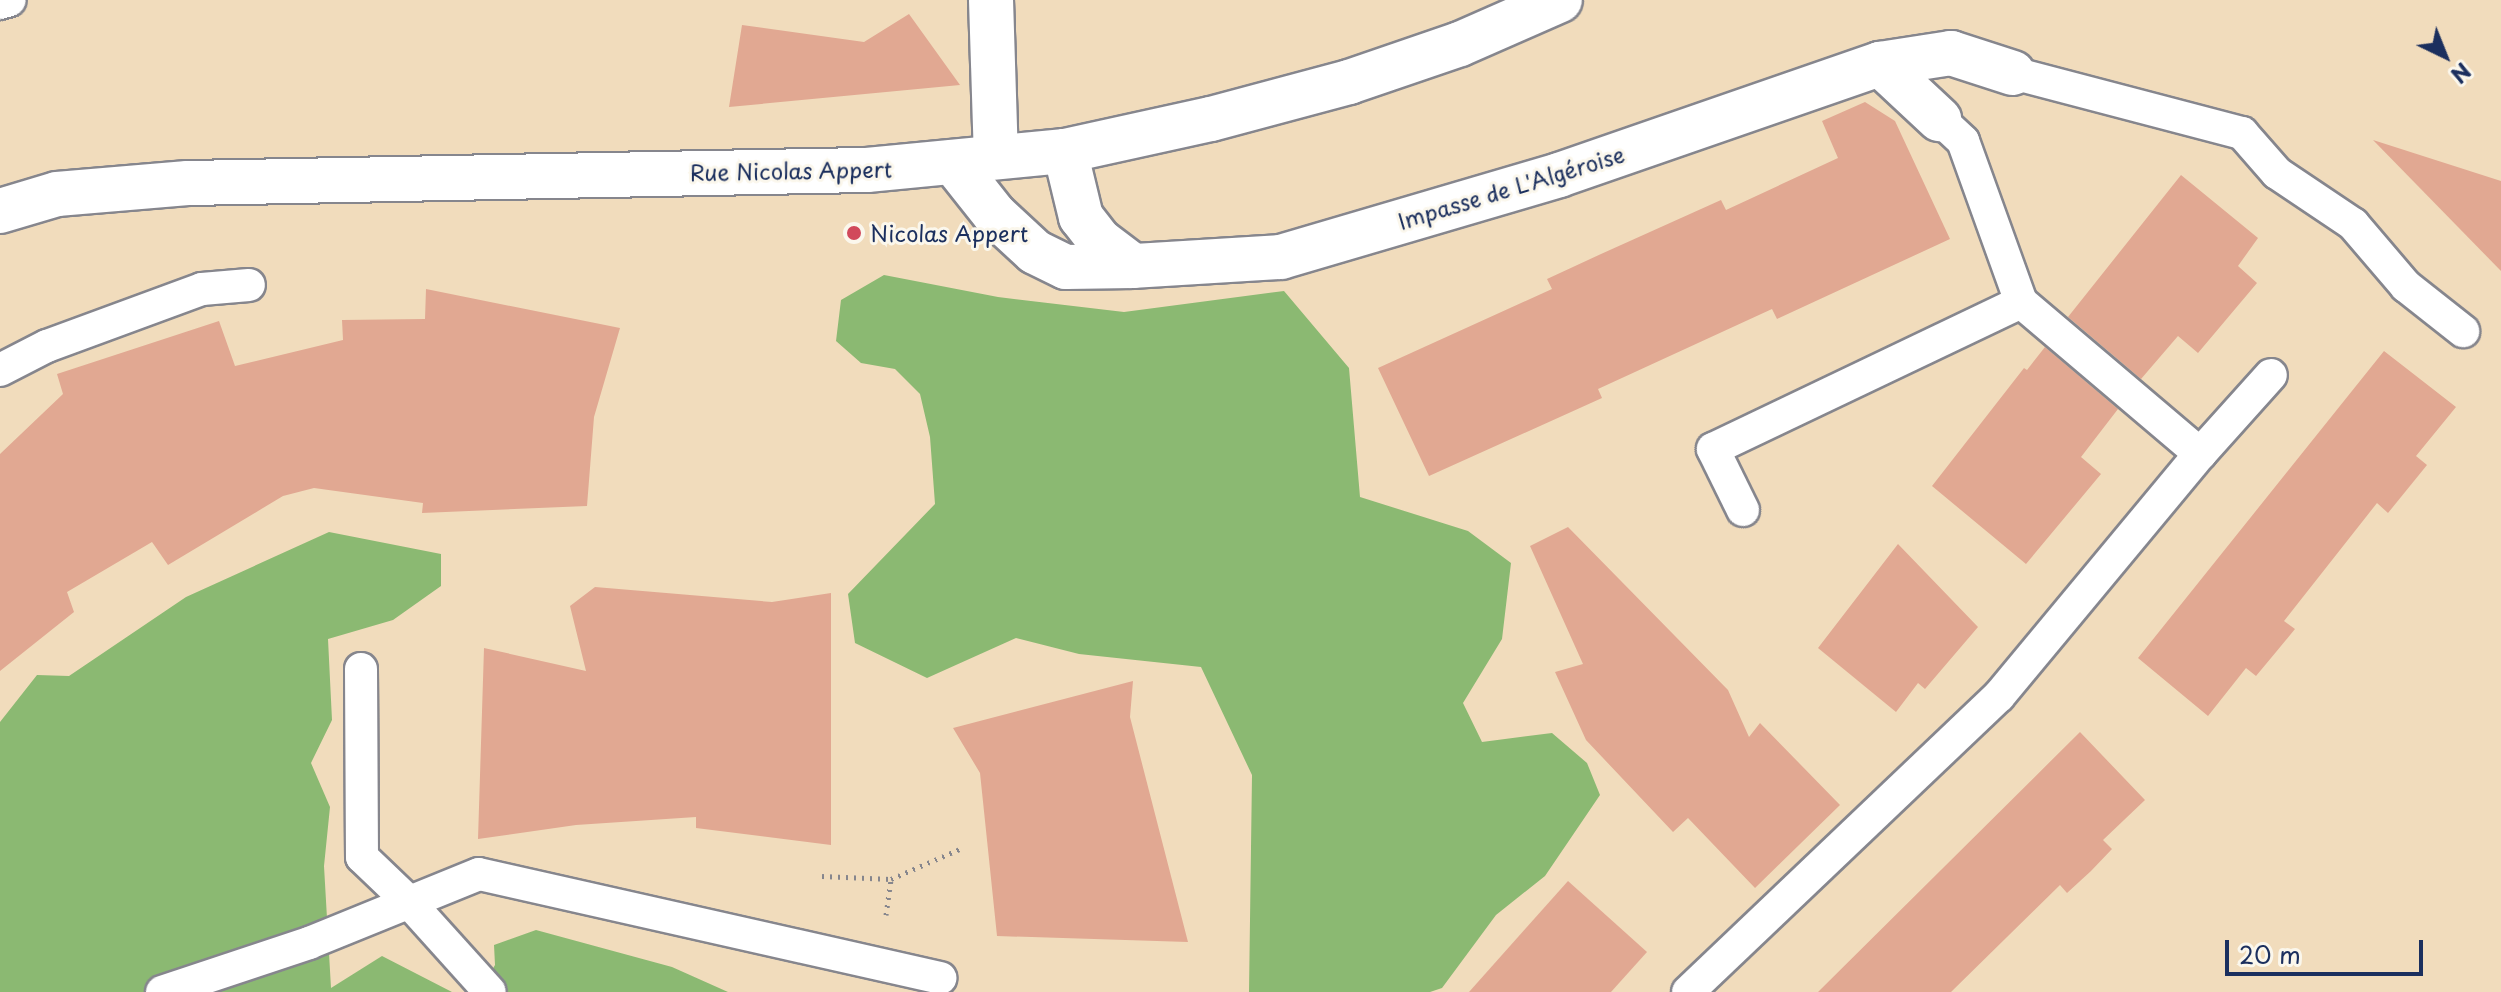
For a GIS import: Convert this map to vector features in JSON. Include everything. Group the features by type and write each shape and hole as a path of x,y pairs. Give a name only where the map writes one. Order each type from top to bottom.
{"street":[{"path":"991,0 996,157"},
{"name":"Rue Nicolas Appert","path":"0,211 57,194 188,183 867,170 1065,151 1211,119 1349,82 1460,44 1560,0"},
{"name":"Impasse de L'Algéroise","path":"953,162 995,215 1035,252 1066,267 1281,257 1559,175 1880,64 1951,53 2013,73"},
{"path":"1880,64 1939,119"},
{"path":"1065,151 1081,217 1100,241 1133,266"}],"lane":[{"path":"0,3 10,0"},
{"path":"2013,73 2242,133 2277,173 2353,224 2406,286 2463,331"},
{"path":"1939,119 1963,141 2021,302 2200,454"},
{"path":"0,370 47,346 202,289 249,285"},
{"path":"1743,510 1713,449 2021,302"},
{"path":"1688,992 1999,696 2200,454 2271,375"},
{"path":"361,669 362,857 408,901 490,992"},
{"path":"162,992 309,943 479,874 940,978"}],"path":[{"path":"822,876 891,879 962,848"}],"green space":[{"path":"884,275 998,297 1124,312 1284,291 1349,368 1360,497 1468,531 1511,563 1502,639 1463,703 1482,742 1552,733 1587,763 1600,795 1545,876 1496,915 1442,988 1430,992 1249,992 1252,775 1201,667 1079,654 1016,638 927,678 855,643 848,594 935,504 930,437 920,394 895,369 861,363 836,341 841,300"},
{"path":"329,532 441,554 441,586 393,620 328,639 332,720 311,763 330,807 324,866 331,988 382,956 452,992 0,992 0,722 37,675 69,676 186,597"},
{"path":"536,930 672,967 728,992 479,992 495,965 494,945"}],"building":[{"path":"909,14 960,85 729,107 742,25 864,42"},
{"path":"1865,102 1895,121 1950,239 1777,319 1772,309 1598,389 1602,398 1429,476 1378,368 1552,289 1547,279 1601,254 1721,200 1726,210 1838,158 1822,121"},
{"path":"2373,140 2501,181 2501,271"},
{"path":"2181,175 2258,238 2238,266 2257,283 2198,353 2178,336 2141,379 2068,317"},
{"path":"426,289 620,328 594,417 587,506 422,513 423,503 314,488 283,496 168,565 152,542 67,592 74,612 0,671 0,454 63,394 57,374 219,321 235,366 343,340 342,320 425,319"},
{"path":"2045,347 2118,409 2081,457 2101,474 2026,564 1932,486 2024,368 2027,370"},
{"path":"2384,351 2456,407 2416,456 2427,465 2388,513 2377,503 2284,621 2295,629 2256,676 2246,668 2208,716 2138,658"},
{"path":"1568,527 1728,690 1749,737 1760,723 1840,805 1755,888 1688,818 1673,832 1586,740 1555,672 1583,664 1530,546"},
{"path":"1898,544 1978,627 1925,689 1918,683 1896,712 1818,648"},
{"path":"595,587 772,602 831,593 831,845 696,828 696,817 576,825 478,839 484,648 586,671 570,606"},
{"path":"1133,681 1130,717 1188,942 997,936 980,773 953,728"},
{"path":"2080,732 2145,800 2103,840 2112,849 2091,871 2067,893 2060,885 1951,992 1818,992"},
{"path":"1568,881 1647,952 1611,992 1469,992"}],"place":[{"name":"Nicolas Appert","path":"854,233"}]}
